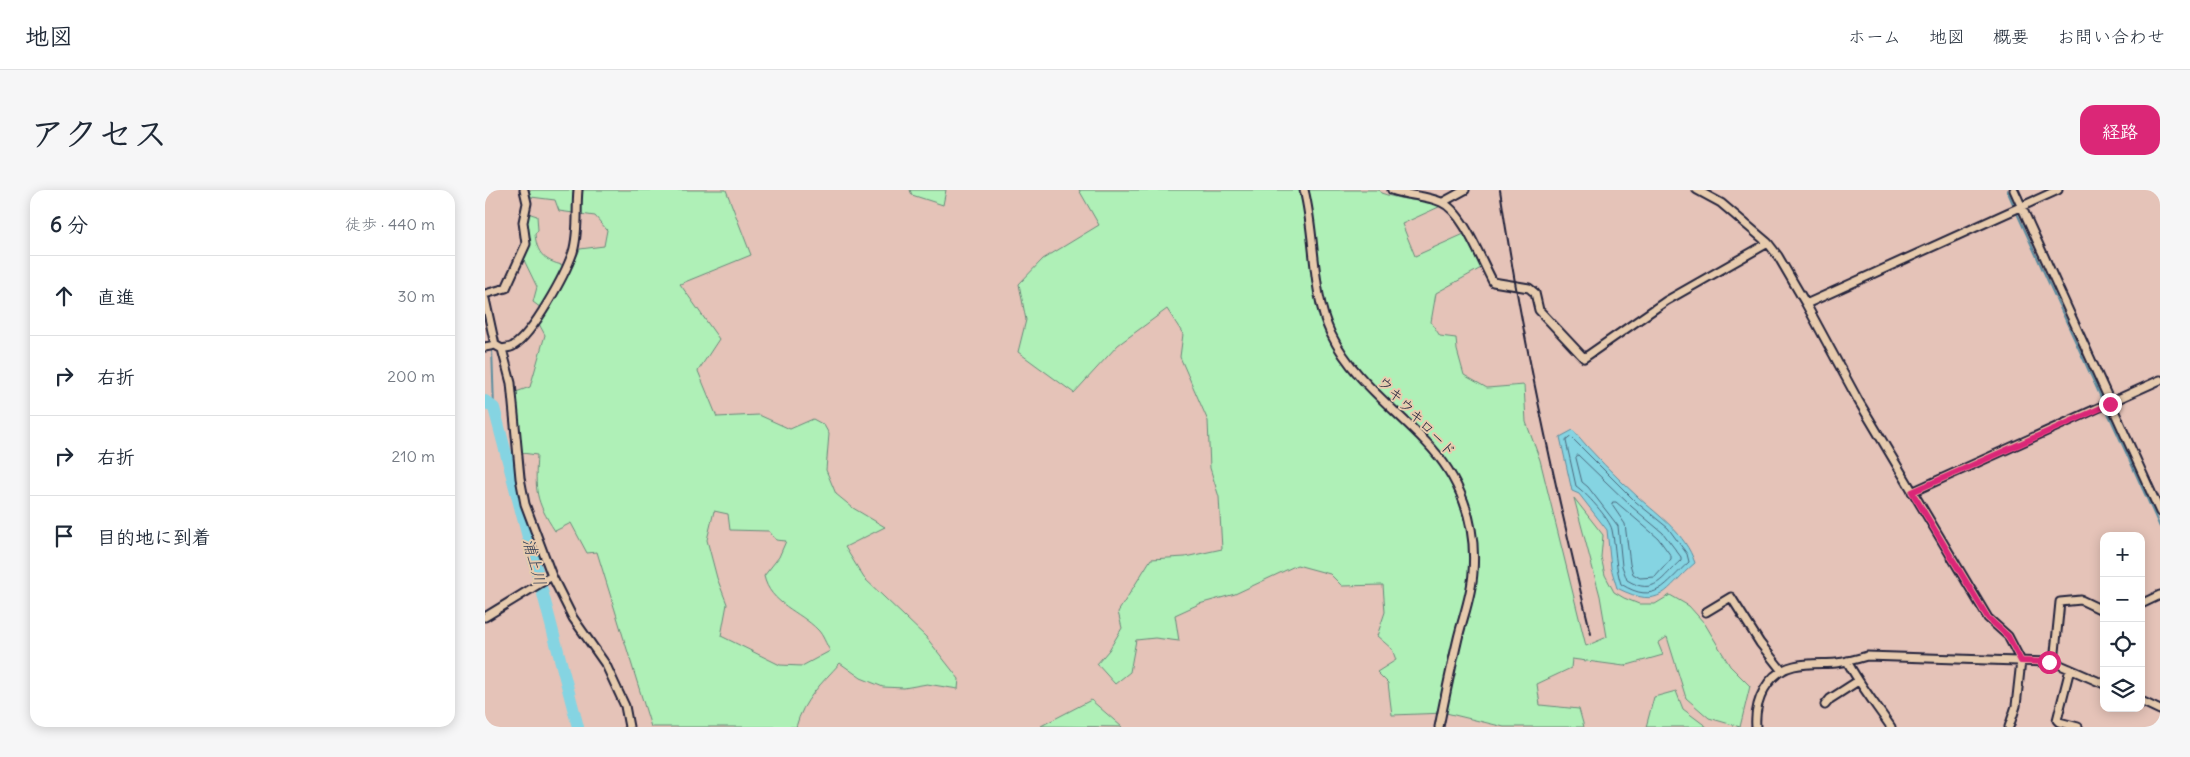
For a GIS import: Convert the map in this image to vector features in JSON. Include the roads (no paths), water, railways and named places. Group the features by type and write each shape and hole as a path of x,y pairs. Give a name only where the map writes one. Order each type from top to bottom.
{"street":[{"path":"485,294 506,288 525,247 523,222 527,203 524,190"},
{"path":"493,347 512,346 530,329 562,276 573,251 579,190"},
{"name":"ウキウキロード","path":"1304,190 1310,217 1321,302 1330,332 1351,367 1424,440 1448,468 1460,490 1470,520 1474,550 1473,579 1449,676 1439,727"},
{"path":"1392,190 1443,202 1455,211 1464,224 1493,282 1529,288 1535,293 1539,310 1584,358 1667,301 1768,244"},
{"path":"1443,202 1465,190"},
{"path":"1697,190 1721,203 1768,244 1778,256 1807,304 1858,400 1988,618 2008,636 2021,661 2016,706 2009,727"},
{"path":"2014,190 2109,404 2160,512"},
{"path":"1807,304 2058,190"},
{"path":"485,299 493,347 511,383 523,496 552,576 573,618 605,666 625,706 629,727"},
{"path":"1912,492 2160,380"},
{"path":"485,617 552,576"},
{"path":"2145,602 2160,595"},
{"path":"1706,612 1731,597 1760,643 1782,671"},
{"path":"2054,662 2060,602 2081,600 2100,609"},
{"path":"1756,727 1755,714 1760,696 1764,688 1782,671 1792,666 1847,661 1867,656 2054,662 2100,682"},
{"path":"1847,661 1858,681 1891,727"},
{"path":"2070,669 2057,720 2078,727"},
{"path":"1825,705 1830,699 1858,681"},
{"path":"2145,703 2160,710"}],"water":[{"path":"1573,430 1613,473 1671,526 1691,552 1695,563 1662,594 1654,597 1644,597 1632,595 1617,588 1611,568 1607,530 1579,494 1572,491 1560,437"}],"waterway":[{"path":"2007,190 2014,206"},
{"path":"2016,211 2160,527"},
{"path":"492,348 494,408"},
{"name":"浦上川","path":"485,401 494,408 578,727"}],"railway":[{"path":"1500,190 1518,302 1540,413 1591,634"}]}
